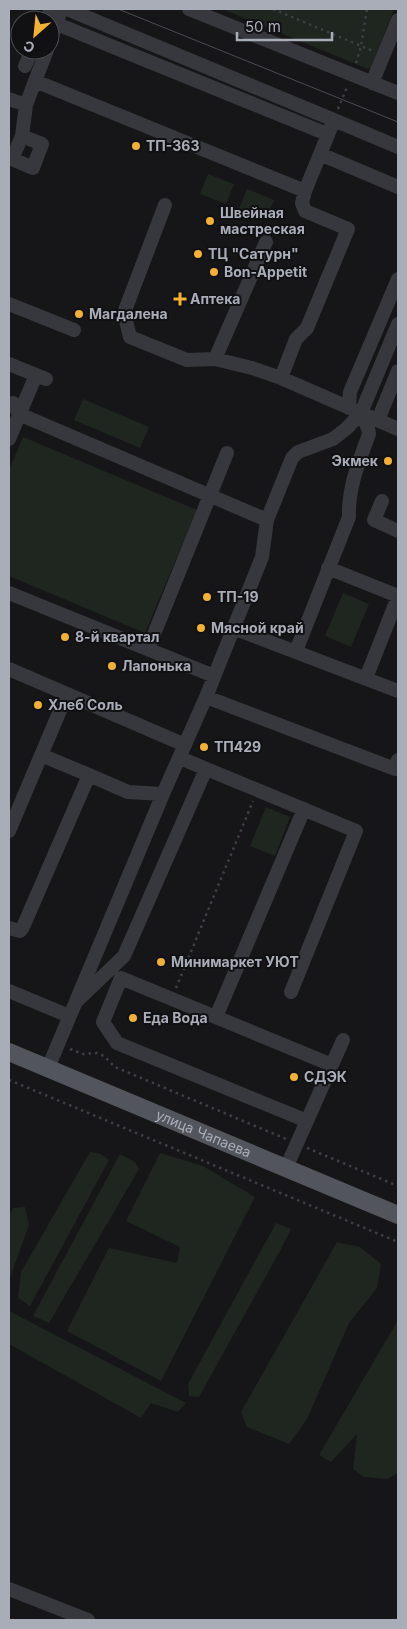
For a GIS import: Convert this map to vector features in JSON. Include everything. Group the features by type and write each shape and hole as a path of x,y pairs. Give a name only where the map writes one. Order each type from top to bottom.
{"main road":[{"name":"улица Чапаева","path":"9,1052 398,1214"}],"street":[{"path":"67,9 398,147"},
{"path":"189,9 398,93"},
{"path":"372,83 398,20"},
{"path":"60,26 328,134"},
{"path":"25,66 28,60"},
{"path":"22,136 26,105 43,60"},
{"path":"35,81 305,192"},
{"path":"9,99 26,105"},
{"path":"281,378 296,339 307,328 348,229 306,211 302,203 334,120"},
{"path":"320,154 398,188"},
{"path":"165,205 124,313 130,337 187,360 215,359 252,368 281,378 398,429"},
{"path":"215,359 266,242"},
{"path":"296,652 349,517 348,500 352,480 369,434 368,428 355,410 350,392 398,279"},
{"path":"9,304 74,330"},
{"path":"48,1068 206,696 262,557 267,520 292,458 298,452 333,439 347,428 398,324"},
{"path":"9,364 41,377 14,415 9,438"},
{"path":"378,420 398,371"},
{"path":"14,415 267,520"},
{"path":"148,649 227,453"},
{"path":"382,501 374,520 398,531"},
{"path":"328,568 398,597 366,678"},
{"path":"9,593 214,676"},
{"path":"233,628 398,691"},
{"path":"10,672 67,694 182,751 206,769 356,831 291,992"},
{"path":"9,831 67,694"},
{"path":"206,696 395,770 398,760"},
{"path":"41,755 128,792 164,794"},
{"path":"72,1010 124,956 206,769"},
{"path":"9,928 20,931 23,927 89,775"},
{"path":"216,1017 304,809"},
{"path":"307,1121 116,1043 103,1022 122,978 332,1065"},
{"path":"9,991 72,1010"},
{"path":"286,1168 343,1040"},
{"path":"9,1589 88,1620"}],"path":[{"path":"273,9 383,56"},
{"path":"172,999 257,790"},
{"path":"58,1044 84,1054 97,1053 104,1056 115,1067 398,1186"},
{"path":"9,1080 398,1242"}],"shaded area":[{"path":"222,9 394,9 371,68 368,69"},
{"path":"208,174 234,184 226,204 200,194"},
{"path":"247,189 274,200 266,220 239,209"},
{"path":"83,399 149,427 140,448 74,420"},
{"path":"23,437 197,510 145,633 9,576 9,470"},
{"path":"343,593 369,604 351,647 325,636"},
{"path":"266,807 290,817 275,856 250,846"},
{"path":"90,1152 101,1154 109,1160 30,1306 18,1298 21,1272"},
{"path":"160,1153 203,1166 255,1197 161,1381 67,1331 109,1248 177,1263 180,1247 126,1221"},
{"path":"120,1154 135,1162 139,1169 49,1323 33,1316"},
{"path":"25,1207 29,1225 9,1280 9,1216 13,1208"},
{"path":"276,1223 291,1229 199,1397 189,1396 188,1384"},
{"path":"337,1242 360,1247 381,1264 377,1288 349,1323 307,1419 289,1444 247,1427 241,1412"},
{"path":"9,1311 186,1403 178,1412 151,1403 141,1418 9,1344"},
{"path":"398,1320 398,1473 387,1479 364,1477 353,1469 357,1434 331,1462 319,1455"}],"tram line":[{"path":"118,9 398,122"}],"place":[{"name":"ТП-363","path":"136,146"},
{"name":"Швейная мастреская","path":"210,221"},
{"name":"ТЦ \"Сатурн\"","path":"198,254"},
{"name":"Bon-Appetit","path":"214,272"},
{"name":"Аптека","path":"180,299"},
{"name":"Магдалена","path":"79,314"},
{"name":"Экмек","path":"388,461"},
{"name":"ТП-19","path":"207,597"},
{"name":"Мясной край","path":"201,628"},
{"name":"8-й квартал","path":"65,637"},
{"name":"Лапонька","path":"112,666"},
{"name":"Хлеб Соль","path":"38,705"},
{"name":"ТП429","path":"204,747"},
{"name":"Минимаркет УЮТ","path":"161,962"},
{"name":"Еда Вода","path":"133,1018"},
{"name":"СДЭК","path":"294,1077"}]}
